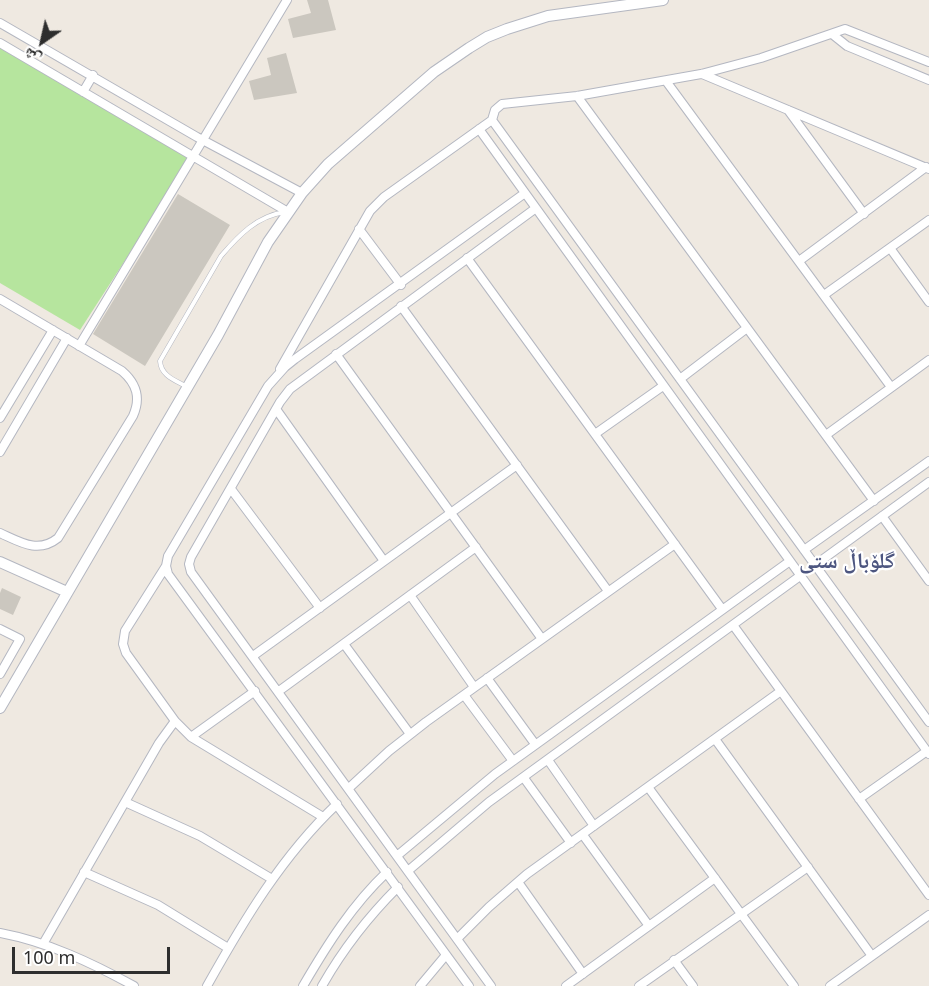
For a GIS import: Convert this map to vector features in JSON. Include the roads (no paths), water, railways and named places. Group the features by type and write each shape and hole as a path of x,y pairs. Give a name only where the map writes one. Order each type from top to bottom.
{"street":[{"path":"79,346 287,0"},
{"path":"0,708 218,335 263,250 302,193 328,164 434,72 478,42 507,29 548,16 663,0"},
{"path":"0,23 202,140 302,193"},
{"path":"323,817 191,737 176,721 126,653 123,644 125,631 166,566 168,556 276,376 370,211 384,197 492,120 495,110 507,102 577,96 701,74 761,58 845,29 929,62"},
{"path":"832,34 847,46 929,80"},
{"path":"0,43 192,158 288,212"},
{"path":"701,74 928,168"},
{"path":"83,92 93,75"},
{"path":"666,81 891,387"},
{"path":"577,96 874,501"},
{"path":"788,110 864,214"},
{"path":"492,120 929,722"},
{"path":"479,129 928,752 859,799"},
{"path":"799,261 928,168"},
{"path":"276,376 295,359 401,285 525,193"},
{"path":"491,986 190,568 191,557 276,409 296,383 536,208"},
{"path":"824,295 929,220"},
{"path":"359,229 401,285"},
{"path":"890,248 929,302"},
{"path":"467,258 722,609"},
{"path":"0,299 129,376 137,391 136,408 58,538 45,546 38,547 23,544 0,533"},
{"path":"401,306 608,591"},
{"path":"680,379 747,328"},
{"path":"0,418 53,330"},
{"path":"0,452 67,338"},
{"path":"336,354 542,639"},
{"path":"826,435 929,360"},
{"path":"595,434 663,386"},
{"path":"276,409 384,561"},
{"path":"804,550 929,461"},
{"path":"253,656 517,465"},
{"path":"815,565 929,482"},
{"path":"231,489 320,608"},
{"path":"882,516 929,580"},
{"path":"349,788 410,734 675,544"},
{"path":"279,692 476,547"},
{"path":"398,855 470,794 535,744 790,561"},
{"path":"0,562 67,592"},
{"path":"166,566 168,574 469,986"},
{"path":"409,870 472,815 800,576"},
{"path":"410,596 474,687"},
{"path":"733,625 929,895"},
{"path":"0,629 20,639 0,674"},
{"path":"344,644 410,734"},
{"path":"487,678 535,744"},
{"path":"191,737 255,691"},
{"path":"458,938 518,882 781,691"},
{"path":"464,695 513,761"},
{"path":"43,944 159,743 176,721"},
{"path":"715,739 872,956"},
{"path":"548,760 594,826"},
{"path":"524,778 571,843"},
{"path":"648,787 794,986"},
{"path":"125,802 200,836 272,879"},
{"path":"207,986 272,879 305,836 337,804"},
{"path":"583,835 649,926"},
{"path":"639,986 808,867"},
{"path":"84,872 158,905 228,948"},
{"path":"303,986 348,915 387,872"},
{"path":"566,986 715,878"},
{"path":"518,882 583,974"},
{"path":"322,986 364,923 398,887"},
{"path":"831,986 929,915"},
{"path":"0,933 43,944 93,965 134,986"},
{"path":"420,986 447,955"},
{"path":"674,960 693,986"}],"lane":[{"path":"188,387 166,376 160,361 221,256 231,244 259,221 273,214 288,212"}],"district":[{"name":"گلۆباڵ ستی","path":"847,562"}]}
